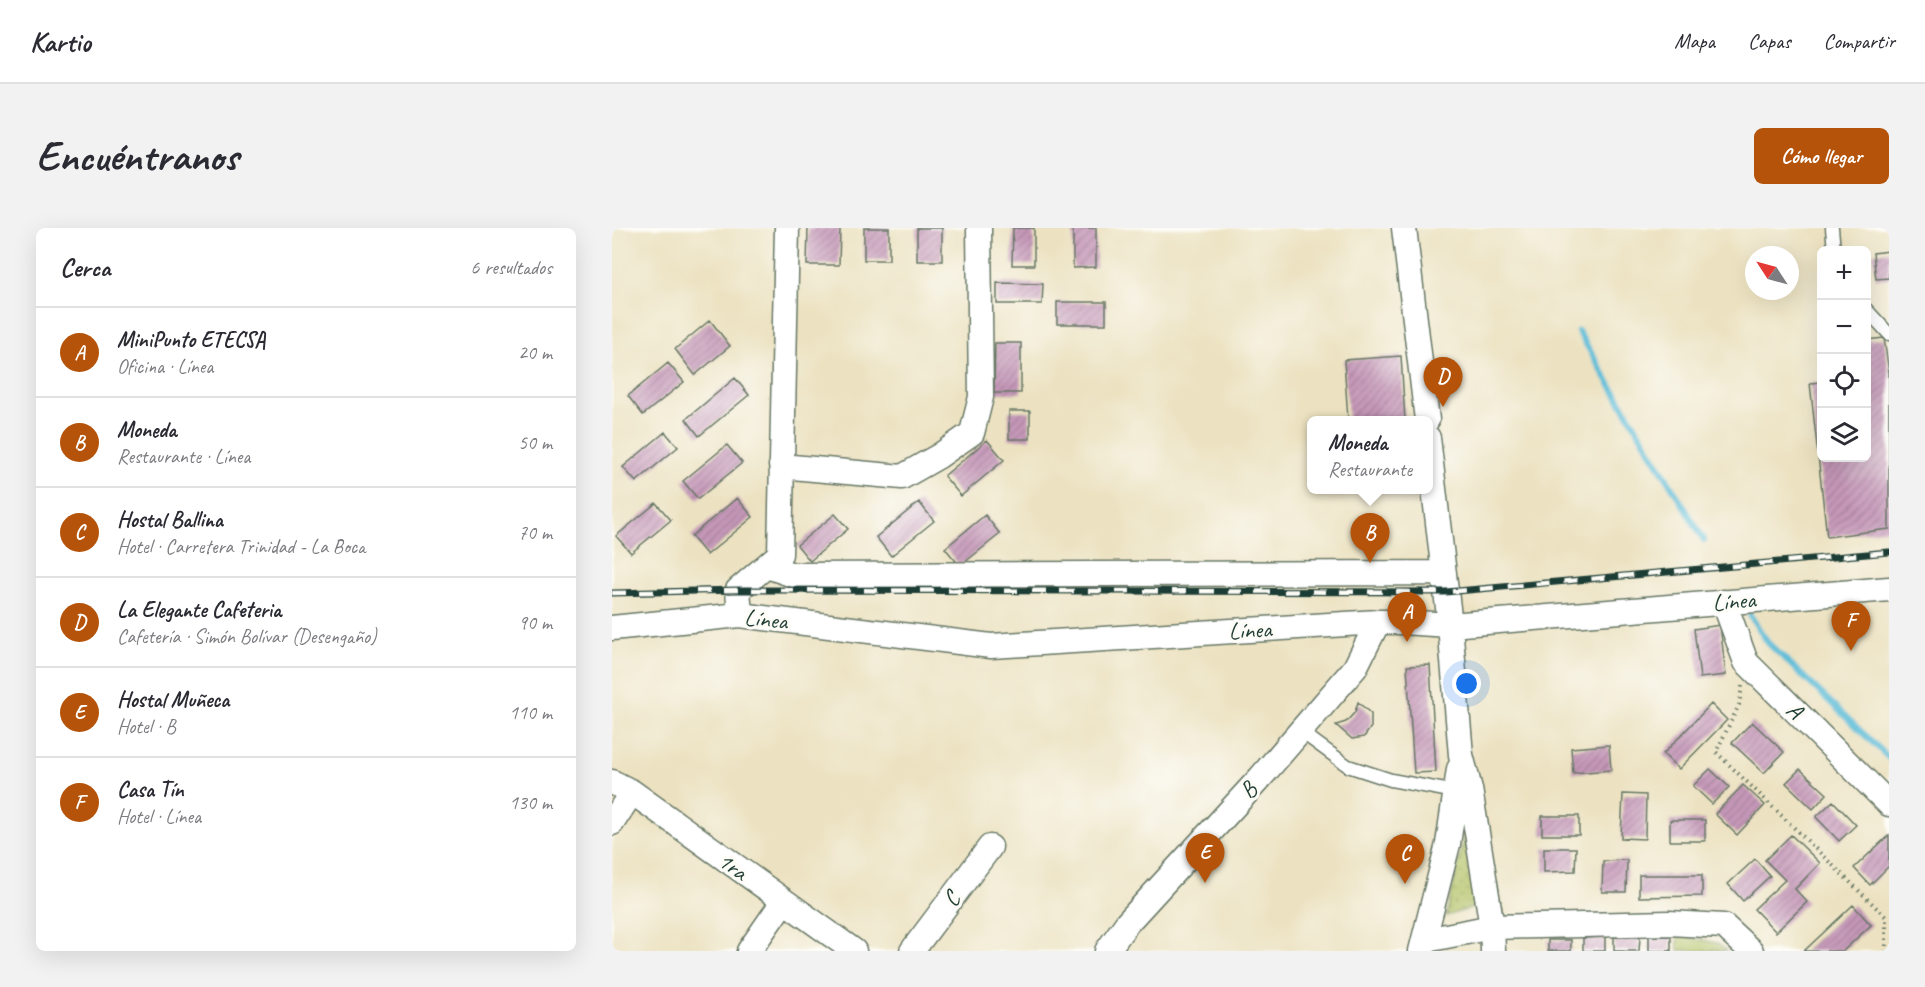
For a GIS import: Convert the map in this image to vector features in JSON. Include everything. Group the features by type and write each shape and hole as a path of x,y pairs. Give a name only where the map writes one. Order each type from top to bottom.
{"street":[{"path":"740,615 738,590 780,554 787,228"},
{"path":"781,466 902,477 939,456 972,433 981,397 979,228"},
{"path":"1404,228 1426,416"},
{"path":"1433,480 1450,626 1461,755 1470,789 1493,939"},
{"name":"Línea","path":"767,566 793,575 1444,573"},
{"name":"Línea","path":"612,628 740,615 991,646 1378,622 1401,621 1450,626 1889,589"},
{"name":"A","path":"1724,602 1746,662 1889,804"},
{"name":"B","path":"1107,951 1127,923 1355,668 1378,622"},
{"path":"1461,755 1448,844 1424,946 1669,923 1724,926 1751,951"},
{"path":"612,823 622,787"},
{"name":"1ra","path":"622,787 854,951"},
{"name":"C","path":"912,951 990,847"},
{"path":"749,951 783,902"}],"lane":[{"path":"1832,228 1834,246"},
{"path":"1871,314 1889,334"},
{"path":"1300,731 1348,766 1391,780 1456,792"}],"path":[{"path":"1746,662 1739,705 1716,752 1886,917 1886,951"}],"green space":[{"path":"1467,825 1478,906 1446,916"},
{"path":"1678,935 1716,943 1727,951 1678,951"}],"building":[{"path":"808,228 840,228 839,265 807,265"},
{"path":"864,228 889,228 889,260 864,260"},
{"path":"917,228 942,228 942,261 917,261"},
{"path":"1013,228 1034,228 1034,265 1012,265"},
{"path":"1073,228 1096,228 1096,267 1073,268"},
{"path":"1889,251 1889,278 1876,279 1873,253"},
{"path":"997,283 1043,284 1042,304 997,304"},
{"path":"1057,302 1106,302 1106,324 1057,324"},
{"path":"710,320 730,346 695,375 675,349"},
{"path":"1884,338 1889,373 1889,529 1827,537 1819,462 1871,462 1871,339"},
{"path":"995,343 1021,343 1021,393 994,393"},
{"path":"1401,356 1405,416 1348,416 1344,360"},
{"path":"668,363 684,382 643,415 628,396"},
{"path":"735,378 749,395 699,436 686,419"},
{"path":"1817,382 1817,446 1810,383"},
{"path":"1009,411 1030,411 1030,439 1009,439"},
{"path":"665,432 678,447 636,482 623,467"},
{"path":"987,440 1004,460 961,496 944,476"},
{"path":"727,445 742,463 698,499 683,481"},
{"path":"737,498 753,517 707,555 691,536"},
{"path":"919,502 934,521 891,556 876,537"},
{"path":"656,503 671,520 631,553 616,536"},
{"path":"835,514 848,529 810,561 797,545"},
{"path":"985,515 1000,534 960,566 945,548"},
{"path":"1720,625 1726,675 1700,678 1694,629"},
{"path":"1430,665 1436,772 1414,773 1407,666"},
{"path":"1358,702 1371,714 1371,727 1364,737 1352,739 1336,725 1346,722 1355,712"},
{"path":"1711,704 1727,720 1679,769 1663,754"},
{"path":"1752,722 1784,752 1764,773 1732,743"},
{"path":"1609,745 1611,770 1573,773 1571,748"},
{"path":"1710,769 1729,787 1712,804 1693,786"},
{"path":"1800,769 1827,794 1813,809 1786,783"},
{"path":"1743,785 1765,805 1737,835 1715,814"},
{"path":"1623,794 1646,795 1645,839 1621,838"},
{"path":"1833,801 1856,825 1839,841 1816,817"},
{"path":"1542,816 1579,816 1579,835 1542,835"},
{"path":"1670,820 1705,820 1705,841 1670,841"},
{"path":"1791,835 1820,863 1795,889 1807,902 1776,932 1754,909 1785,880 1765,860"},
{"path":"1889,835 1889,866 1870,885 1854,868"},
{"path":"1544,848 1576,848 1575,871 1544,872"},
{"path":"1755,859 1770,876 1743,901 1728,884"},
{"path":"1627,860 1626,892 1602,892 1603,861"},
{"path":"1639,875 1702,875 1702,896 1639,897"},
{"path":"1853,905 1871,925 1843,951 1804,951"},
{"path":"1649,936 1671,936 1671,951 1649,951"},
{"path":"1605,937 1605,951 1583,951 1583,938"},
{"path":"1614,937 1640,937 1639,951 1614,951"},
{"path":"1548,940 1571,940 1571,951 1548,951"}],"waterway":[{"path":"1578,331 1704,540"},
{"path":"1750,615 1768,643 1889,758"}],"railway":[{"path":"612,593 738,590 1446,592 1889,552"}],"place":[{"name":"La Elegante Cafeteria","path":"1443,407"},
{"name":"Moneda","path":"1370,563"},
{"name":"MiniPunto ETECSA","path":"1407,642"},
{"name":"Casa Tín","path":"1851,651"},
{"name":"Hostal Muñeca","path":"1205,883"},
{"name":"Hostal Ballina","path":"1405,884"}]}
